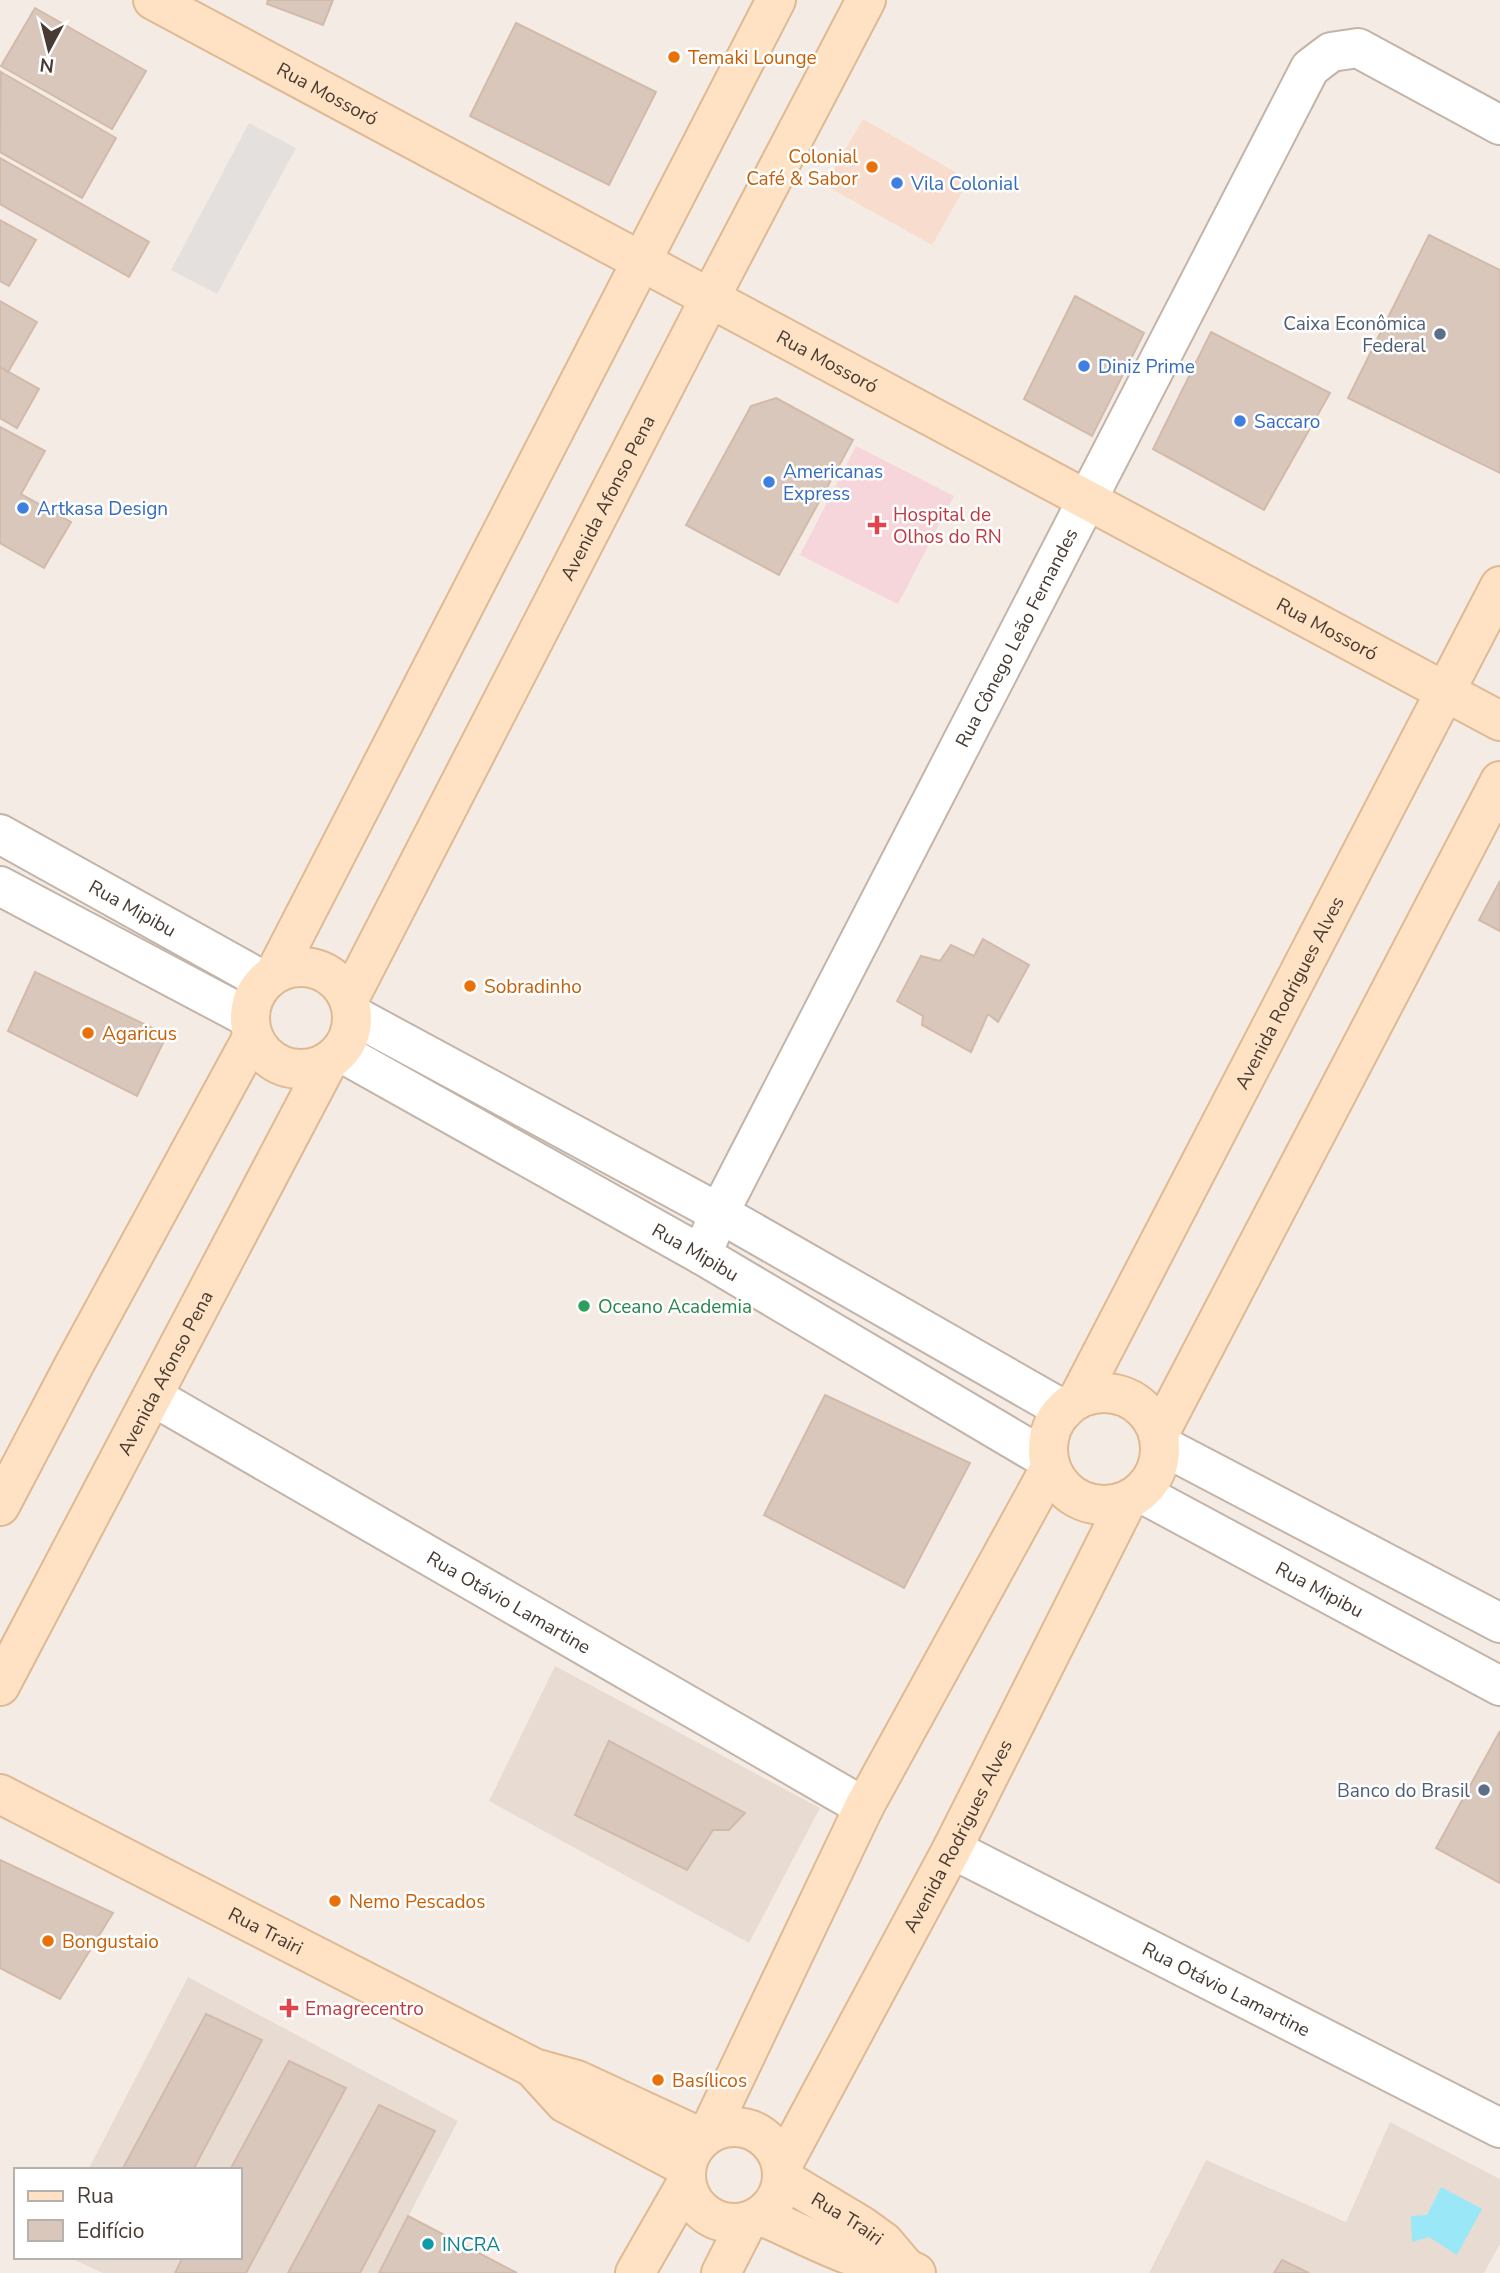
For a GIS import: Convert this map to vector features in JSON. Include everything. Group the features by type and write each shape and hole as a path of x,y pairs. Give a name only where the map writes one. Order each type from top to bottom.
{"main road":[{"name":"Rua Mossoró","path":"153,0 1500,722"},
{"path":"0,1506 251,1027 256,993 270,977 776,0"},
{"name":"Avenida Afonso Pena","path":"351,1007 710,298 866,0"},
{"name":"Avenida Rodrigues Alves","path":"1071,1404 1446,694 1500,586"},
{"path":"1160,1440 1500,781"},
{"path":"251,1027 262,1051 276,1063 293,1068 311,1068 334,1057 352,1029 351,1007 340,984 326,973 309,967 291,967 270,977"},
{"name":"Avenida Afonso Pena","path":"0,1686 334,1057"},
{"path":"1102,1392 1126,1398 1147,1412 1160,1440 1160,1463 1153,1480 1134,1497 1097,1506 1068,1493 1049,1464 1047,1441 1053,1424 1071,1404 1102,1392"},
{"path":"635,2273 695,2156 864,1807 1049,1464"},
{"name":"Avenida Rodrigues Alves","path":"782,2172 1134,1497"},
{"name":"Rua Trairi","path":"0,1794 534,2068 565,2103 695,2156"},
{"path":"722,2273 754,2219 772,2205 779,2193 782,2172 778,2154 770,2143 759,2134 734,2127 695,2156 691,2199 702,2212 716,2220 732,2224 754,2219"},
{"name":"Rua Trairi","path":"782,2172 884,2242 911,2270"},
{"name":"Rua Trairi","path":"754,2219 848,2254 911,2270"}],"street":[{"name":"Rua Cônego Leão Fernandes","path":"702,1255 719,1213 1310,68 1331,52 1358,48 1500,125"},
{"name":"Rua Mipibu","path":"0,834 270,977"},
{"path":"0,886 251,1027"},
{"path":"351,1007 719,1213 1071,1404"},
{"name":"Rua Mipibu","path":"334,1057 702,1255 1049,1464"},
{"name":"Rua Otávio Lamartine","path":"154,1397 864,1807"},
{"path":"1160,1440 1500,1623"},
{"name":"Rua Mipibu","path":"1134,1497 1500,1686"},
{"name":"Rua Otávio Lamartine","path":"952,1849 1500,2127"}],"shaded area":[{"name":"Vila Colonial","path":"863,119 969,180 932,245 825,185"},
{"path":"249,123 296,148 217,294 171,270"},
{"name":"Hospital de Olhos do RN","path":"856,446 954,496 898,604 800,555"},
{"path":"555,1666 820,1808 749,1943 489,1801"},
{"path":"188,1977 458,2121 379,2273 103,2273 72,2259 242,2259 242,2168 89,2168"},
{"path":"1390,2122 1500,2179 1500,2244 1484,2273 1149,2273 1206,2160 1346,2222"}],"water":[{"path":"1441,2187 1482,2209 1457,2255 1429,2237 1412,2242 1411,2216 1427,2215"}],"building":[{"path":"268,0 333,0 323,25 267,4"},
{"path":"35,8 146,71 112,129 1,66"},
{"path":"516,23 656,92 609,185 470,116"},
{"path":"1,72 116,138 82,198 0,152"},
{"path":"0,158 149,242 129,277 0,204"},
{"path":"0,220 36,240 9,286 0,281"},
{"name":"Caixa Econômica Federal","path":"1429,235 1500,270 1500,473 1348,398"},
{"name":"Diniz Prime","path":"1075,296 1144,333 1092,436 1024,399"},
{"path":"0,301 37,322 8,372 0,367"},
{"name":"Saccaro","path":"1211,332 1330,393 1264,510 1153,449"},
{"path":"0,367 39,389 17,428 0,418"},
{"name":"Americanas Express","path":"776,398 853,440 779,575 686,525 751,406"},
{"name":"Artkasa Design","path":"0,427 45,451 21,494 71,522 44,568 0,543"},
{"path":"1500,881 1500,931 1479,920"},
{"path":"983,939 1029,965 998,1022 988,1014 971,1052 922,1025 923,1016 897,1001 921,956 940,961 951,945 974,956"},
{"name":"Agaricus","path":"35,972 167,1035 137,1096 8,1031"},
{"path":"825,1395 970,1463 904,1588 764,1515"},
{"name":"Banco do Brasil","path":"1500,1731 1500,1883 1436,1848"},
{"path":"609,1741 745,1813 729,1830 713,1830 687,1870 575,1815"},
{"name":"Bongustaio","path":"0,1860 113,1913 60,1999 0,1968"},
{"path":"206,2014 262,2040 194,2168 123,2168"},
{"path":"289,2061 346,2088 246,2273 175,2273 182,2259 242,2259 242,2168 231,2168"},
{"path":"379,2105 435,2131 360,2273 288,2273"},
{"name":"INCRA","path":"408,2216 517,2273 379,2273"},
{"path":"1282,2260 1309,2273 1274,2273"}],"place":[{"name":"Temaki Lounge","path":"674,57"},
{"name":"Colonial Café & Sabor","path":"872,167"},
{"name":"Vila Colonial","path":"897,183"},
{"name":"Caixa Econômica Federal","path":"1440,334"},
{"name":"Diniz Prime","path":"1084,366"},
{"name":"Saccaro","path":"1240,421"},
{"name":"Americanas Express","path":"769,482"},
{"name":"Artkasa Design","path":"23,508"},
{"name":"Hospital de Olhos do RN","path":"877,525"},
{"name":"Sobradinho","path":"470,986"},
{"name":"Agaricus","path":"88,1033"},
{"name":"Oceano Academia","path":"584,1306"},
{"name":"Banco do Brasil","path":"1484,1790"},
{"name":"Nemo Pescados","path":"335,1901"},
{"name":"Bongustaio","path":"48,1941"},
{"name":"Emagrecentro","path":"289,2008"},
{"name":"Basílicos","path":"658,2080"},
{"name":"INCRA","path":"428,2244"}]}
